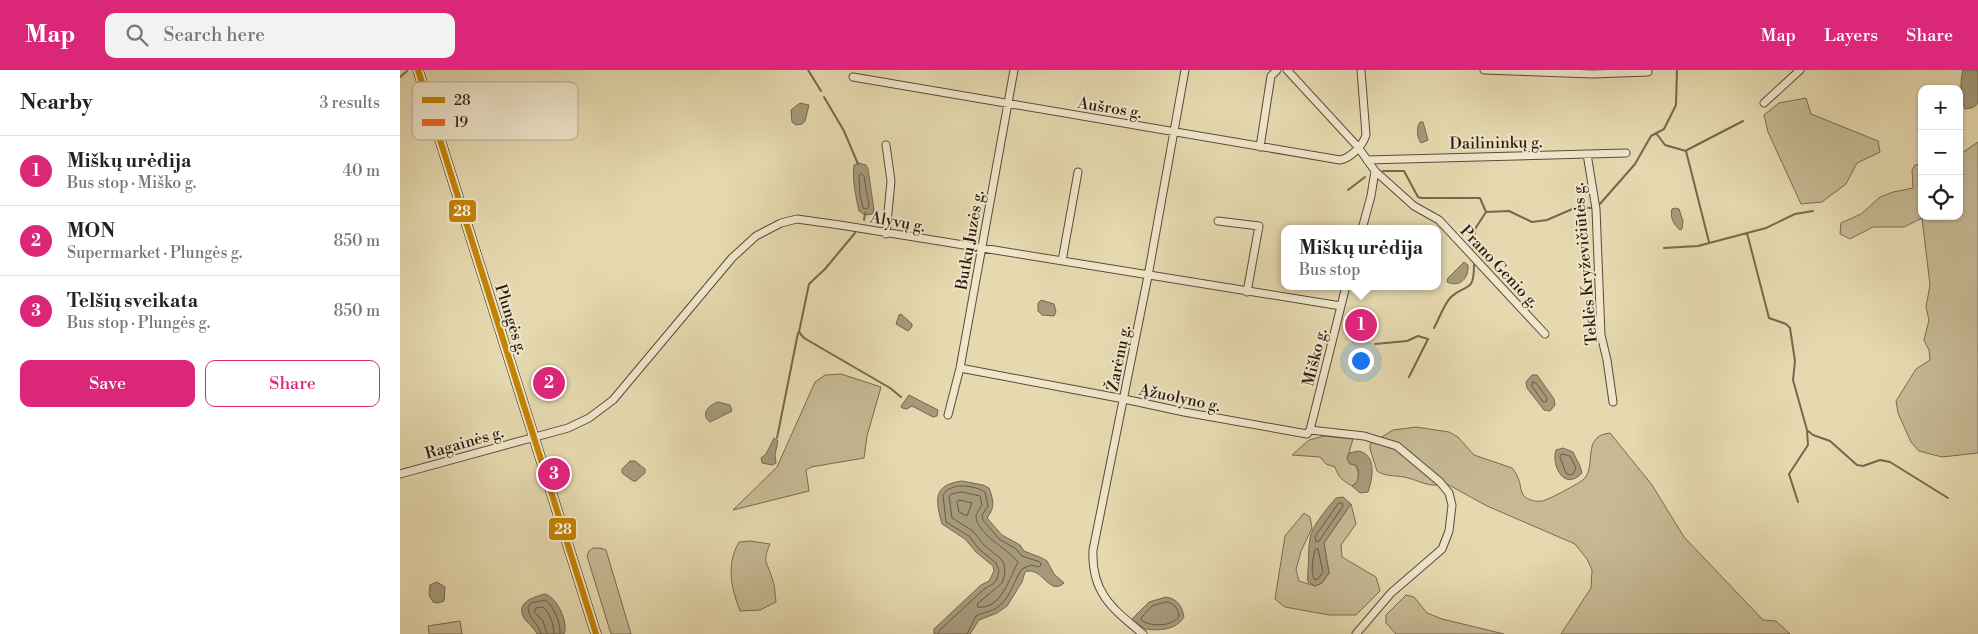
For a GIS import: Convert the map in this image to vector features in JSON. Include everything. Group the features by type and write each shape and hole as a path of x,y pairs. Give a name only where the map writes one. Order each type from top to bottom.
{"main road":[{"name":"Plungės g.","path":"418,70 422,82"},
{"name":"Plungės g.","path":"440,140 596,634"}],"street":[{"name":"Butkų Juzės g.","path":"948,414 960,368 1014,70"},
{"name":"Žarėnų g.","path":"1143,634 1114,610 1103,597 1095,579 1092,562 1095,537 1148,276 1185,70"},
{"path":"1260,147 1271,76 1276,70"},
{"name":"Prano Genio g.","path":"1287,70 1358,147 1374,171 1414,206 1439,220 1545,334"},
{"path":"1358,147 1364,141 1366,135 1361,70"},
{"path":"1484,70 1593,74 1648,72"},
{"path":"1764,103 1800,70"},
{"name":"Aušros g.","path":"853,77 1340,160 1350,156 1358,147"},
{"path":"886,145 891,181 886,234"},
{"name":"Dailininkų g.","path":"1367,160 1626,153"},
{"name":"Teklės Kryževičiūtės g.","path":"1588,154 1596,209 1601,335 1607,360 1612,402"},
{"path":"1363,225 1371,196 1374,171"},
{"path":"1062,261 1078,172"},
{"name":"Alyvų g.","path":"535,437 580,423 613,400 732,258 748,242 765,230 781,223 797,220 821,222 1341,306"},
{"path":"1218,221 1259,226 1247,292"},
{"name":"Miško g.","path":"1308,432 1345,290"},
{"name":"Ąžuolyno g.","path":"960,368 1184,412 1308,432 1364,436 1397,446 1440,482 1449,493 1452,506 1448,531 1442,550 1391,593 1356,634"},
{"name":"Ragainės g.","path":"400,474 535,437"}],"shaded area":[{"path":"1806,98 1811,114 1878,141 1880,152 1857,163 1846,184 1822,202 1801,204 1768,132 1764,115 1779,103"},
{"path":"1978,142 1978,453 1942,457 1919,451 1911,442 1898,413 1896,401 1916,369 1930,360 1929,350 1924,340 1929,320 1926,307 1930,285 1922,220 1963,220 1963,152"},
{"path":"1915,165 1918,165 1918,220 1904,227 1873,227 1850,239 1840,234 1841,223 1861,214 1880,197 1913,188 1912,170"},
{"path":"841,374 881,387 867,436 864,458 811,467 806,470 809,491 733,510 777,467 815,382 825,375"},
{"path":"1416,427 1449,432 1458,437 1474,455 1512,468 1518,477 1524,496 1530,500 1537,501 1551,498 1584,479 1588,473 1592,445 1601,435 1610,433 1652,485 1684,537 1763,620 1776,621 1790,634 1561,634 1591,588 1592,570 1587,559 1575,544 1487,506 1447,484 1429,485 1377,471 1370,444 1393,430"},
{"path":"1324,436 1353,439 1347,459 1356,466 1358,482 1352,486 1341,478 1335,467 1326,464 1320,457 1292,455 1309,440"},
{"path":"1351,504 1356,524 1341,545 1342,557 1376,577 1380,591 1356,615 1329,615 1285,607 1275,599 1285,536 1304,513 1310,517 1312,528 1301,551 1296,570 1299,581 1315,586 1322,583 1329,573 1324,543"},
{"path":"750,541 770,544 766,561 774,584 776,602 760,610 740,611 732,585 732,559 739,542"},
{"path":"593,548 606,550 631,634 611,634 587,556"},
{"path":"1406,595 1414,597 1427,613 1442,619 1504,634 1396,634 1386,623 1386,615"},
{"path":"460,621 462,634 429,634 428,626"}],"water":[{"path":"1963,70 1978,70 1978,102 1974,107 1965,109 1961,79"},
{"path":"800,103 809,105 805,121 802,124 796,125 792,122 791,110"},
{"path":"1420,122 1423,122 1428,140 1421,143 1418,133"},
{"path":"858,163 866,165 868,169 873,214 865,215 859,211 854,177 854,165"},
{"path":"1675,208 1679,209 1683,221 1682,229 1680,230 1672,218 1671,212"},
{"path":"1464,262 1468,265 1468,270 1463,281 1456,284 1447,282 1448,278"},
{"path":"1041,300 1054,304 1056,312 1054,316 1042,315 1038,311 1038,303"},
{"path":"901,314 912,324 908,331 896,324"},
{"path":"1532,375 1537,375 1554,399 1555,405 1550,411 1544,410 1527,388 1526,382"},
{"path":"909,395 938,410 937,416 933,417 912,406 907,409 902,408 901,406"},
{"path":"718,402 730,405 732,411 710,422 706,416 706,410"},
{"path":"774,438 778,441 775,455 776,463 772,465 762,463 761,458 766,454"},
{"path":"1563,448 1573,452 1582,473 1570,480 1560,474 1555,463 1556,450"},
{"path":"1358,451 1364,453 1371,462 1372,474 1368,492 1360,493 1352,486 1357,482 1359,472 1356,465 1350,464 1347,459 1349,453"},
{"path":"630,461 635,461 645,469 645,473 636,481 622,473 622,469"},
{"path":"962,481 989,488 993,504 987,518 1002,535 1020,545 1024,551 1047,561 1054,574 1064,583 1054,586 1036,573 1031,571 1025,572 1022,582 1007,606 997,613 979,620 970,634 934,634 934,629 981,585 989,581 994,571 993,566 976,552 965,539 942,524 938,507 938,495 946,486"},
{"path":"1343,497 1351,504 1324,543 1329,573 1322,583 1315,586 1308,582 1311,533 1336,498"},
{"path":"437,582 445,587 444,601 438,603 433,602 429,595 430,585"},
{"path":"545,594 554,600 561,611 565,624 564,634 537,634 524,618 522,608 524,604 531,599"},
{"path":"1166,597 1176,601 1182,609 1184,617 1177,625 1162,630 1145,629 1132,619 1149,602"}],"waterway":[{"path":"808,70 821,91"},
{"path":"1599,205 1635,164 1651,136 1664,129 1676,105 1677,70"},
{"path":"400,77 407,71"},
{"path":"824,97 844,131 858,164"},
{"path":"1687,150 1743,121"},
{"path":"1656,133 1665,145 1686,151 1709,242"},
{"path":"1383,171 1404,171 1418,197 1480,198 1486,212"},
{"path":"1348,190 1365,177"},
{"path":"1473,248 1475,229 1486,212 1509,211 1532,222 1547,220 1577,207 1591,208"},
{"path":"1664,248 1698,246 1766,228 1795,214 1813,211"},
{"path":"864,220 865,213"},
{"path":"855,233 825,269 809,284 799,332 804,338 890,388 901,397"},
{"path":"1747,233 1769,318 1786,324 1790,328 1795,361 1793,380 1807,430 1808,445 1789,474 1798,502"},
{"path":"1434,328 1448,300 1471,284 1474,265"},
{"path":"777,438 798,333"},
{"path":"1375,344 1407,341 1418,336 1428,339 1409,377"},
{"path":"1807,430 1813,435 1830,441 1857,465 1863,466 1880,460 1890,462 1948,498"}],"transit line":[{"name":"28","path":"418,70 422,82"},
{"name":"28","path":"440,140 596,634"}],"place":[{"name":"Miškų urėdija","path":"1361,325"},
{"name":"MON","path":"549,383"},
{"name":"Telšių sveikata","path":"554,474"}]}
